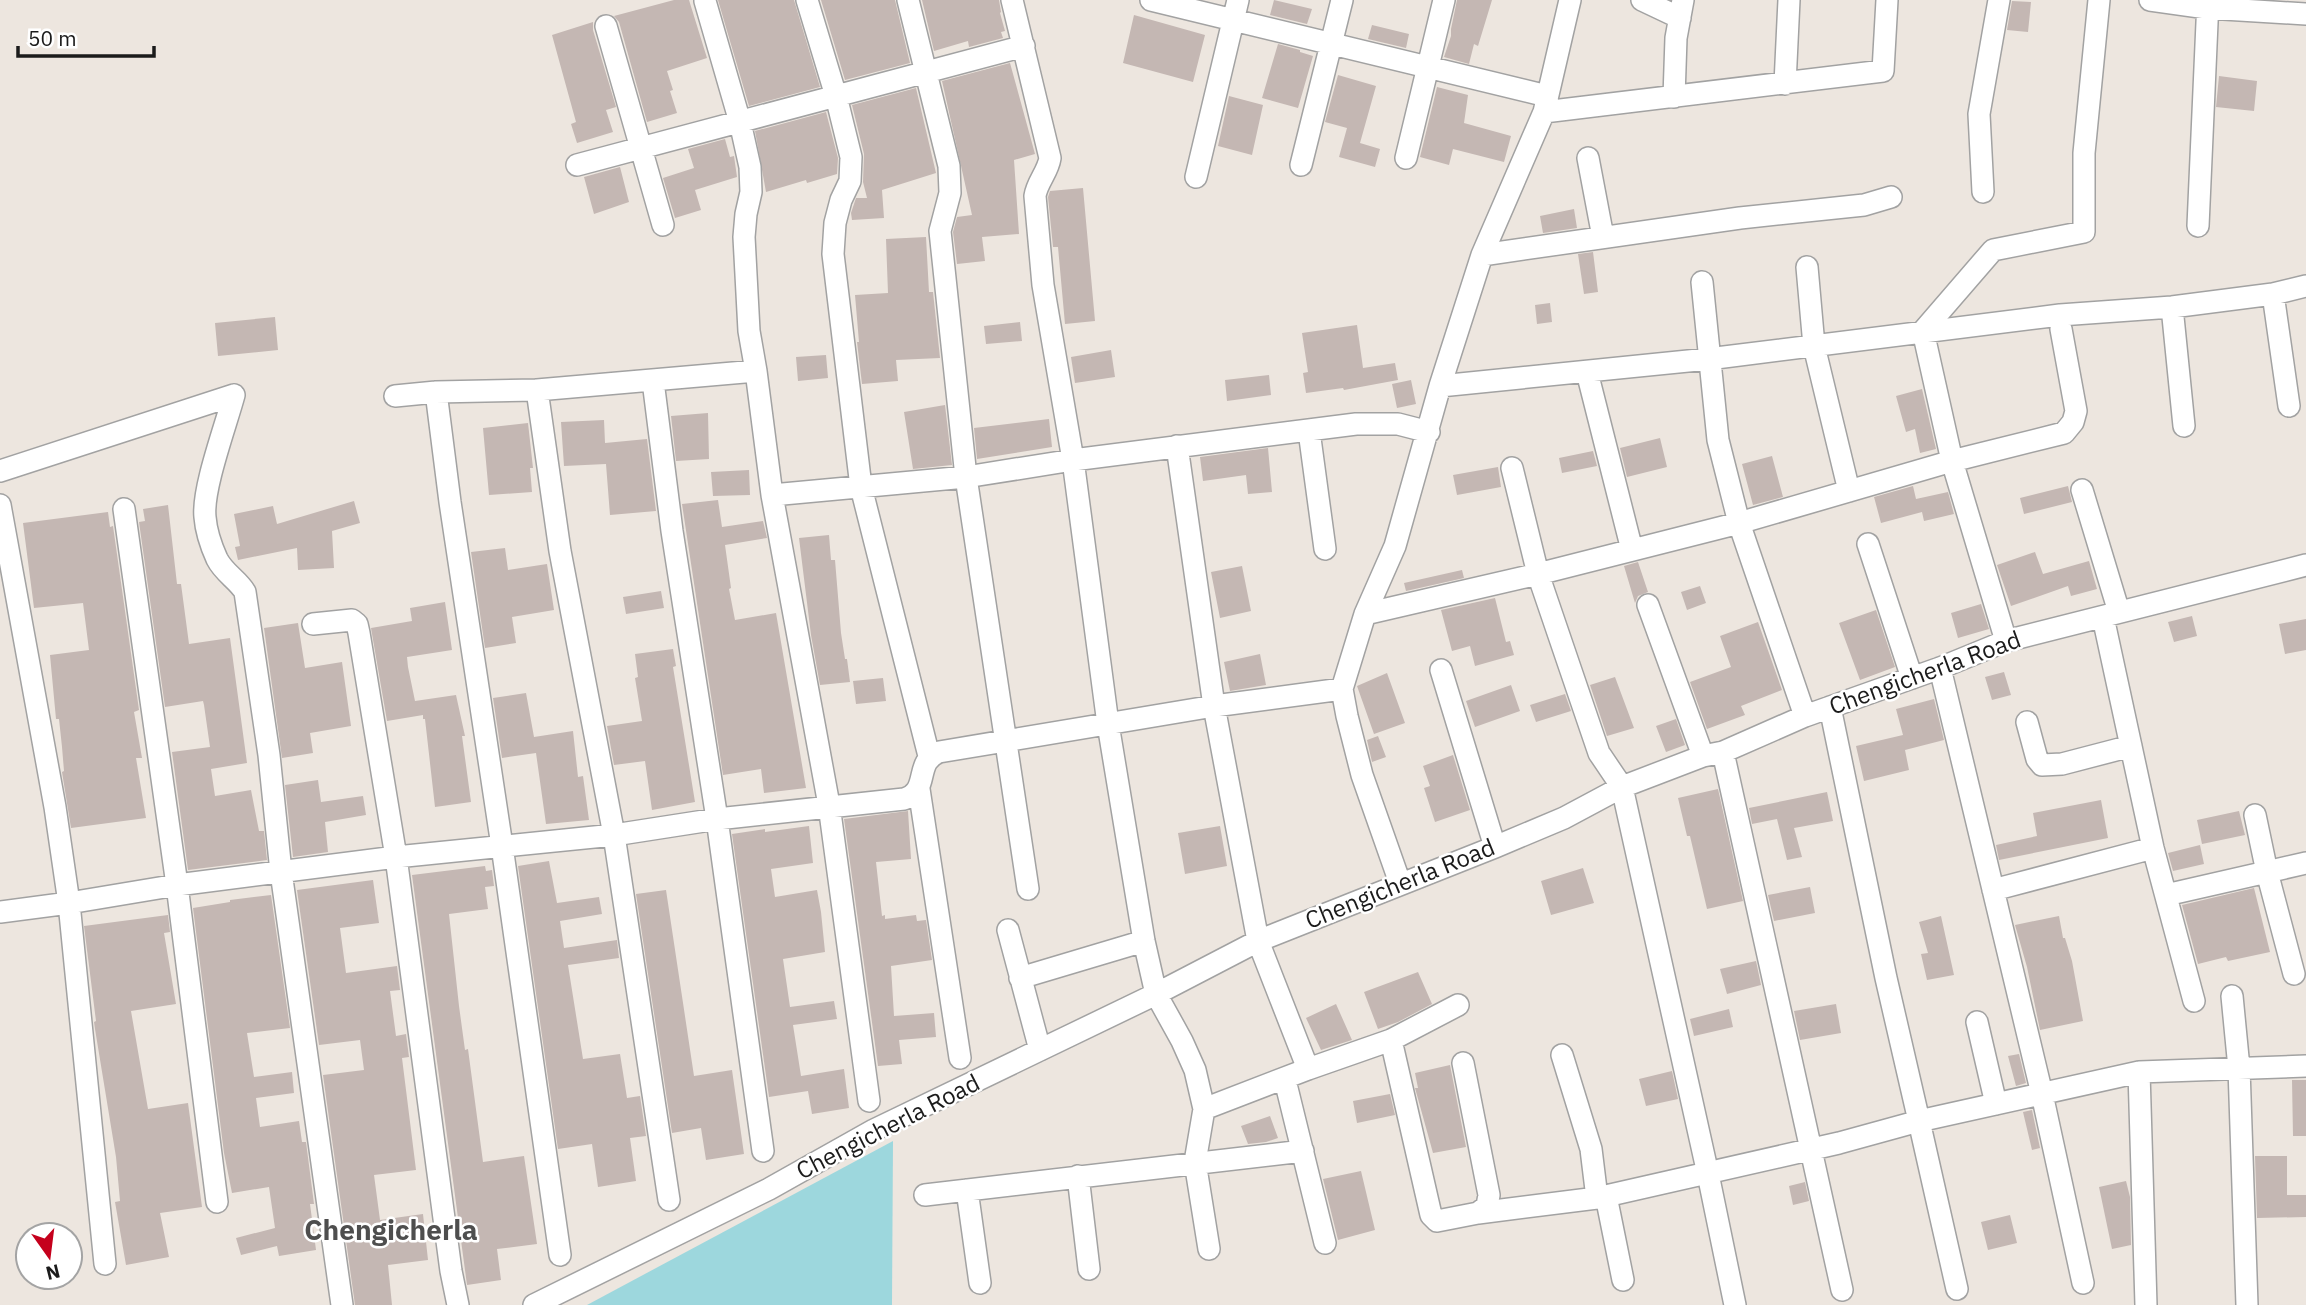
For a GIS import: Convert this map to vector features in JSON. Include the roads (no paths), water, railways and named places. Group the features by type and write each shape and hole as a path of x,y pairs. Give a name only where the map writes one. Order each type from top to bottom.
{"street":[{"path":"807,0 851,157 850,180 835,223 834,254 861,487 929,755 919,789 960,1058"},
{"path":"908,0 949,166 950,193 940,232 966,477 1028,889"},
{"path":"1012,0 1050,158 1049,166 1036,187 1035,196 1042,285 1073,460 1108,724 1144,941 1156,994 1195,1070 1204,1109 1195,1162 1209,1249"},
{"path":"1151,0 1236,10 1332,44 1428,68 1546,104 1674,97 1883,71 1887,0"},
{"path":"1301,164 1342,0"},
{"path":"1406,158 1444,0"},
{"path":"1400,883 1362,775 1342,689 1365,614 1395,546 1440,386 1482,256 1546,104 1570,0"},
{"path":"1642,0 1681,9 1676,38 1674,97"},
{"path":"1785,84 1789,0"},
{"path":"1983,192 1979,114 1999,0"},
{"path":"1923,331 1993,250 2084,232 2084,153 2099,0"},
{"path":"2150,0 2306,14"},
{"path":"705,1 740,122 750,167 751,192 746,214 745,264 748,331 756,371 772,495 829,805 869,1101"},
{"path":"2199,226 2207,4"},
{"path":"1195,177 1236,10"},
{"path":"606,26 663,225"},
{"path":"577,165 1024,46"},
{"path":"1588,158 1603,237"},
{"path":"1482,256 1740,218 1864,205 1891,197"},
{"path":"1807,267 1814,346 1849,491"},
{"path":"1702,282 1718,440 1739,523 1805,716"},
{"path":"1440,386 1708,359 2060,315 2172,307 2273,294 2306,286"},
{"path":"2273,294 2290,406"},
{"path":"2172,307 2184,426"},
{"path":"1365,614 1739,523 1952,461 2055,437 2069,428 2076,411 2061,329"},
{"path":"1923,331 1952,461 2006,641"},
{"path":"395,396 537,390 756,371"},
{"path":"1587,372 1632,550"},
{"path":"653,381 672,531 717,819 763,1151"},
{"path":"537,390 560,551 614,835 669,1200"},
{"path":"436,393 559,1255"},
{"path":"0,471 234,395 207,492 205,519 218,560 246,592 249,632 269,755 281,872 342,1305"},
{"path":"772,495 966,477 1073,460 1356,424 1398,424 1429,432"},
{"path":"1310,431 1325,549"},
{"path":"1177,446 1214,706 1258,941 1308,1069"},
{"path":"1512,468 1538,574 1599,753 1622,787 1735,1305"},
{"path":"2082,490 2111,615 2131,746 2153,848 2194,1001"},
{"path":"0,505 55,807 69,903 105,1264"},
{"path":"124,509 177,885 217,1202"},
{"path":"1868,544 1912,678"},
{"name":"Chengicherla Road","path":"534,1305 769,1189 874,1130 1156,994 1258,941 1564,818 1622,787 2006,641 2306,565"},
{"path":"1648,605 1713,754 1812,1149 1842,1290"},
{"path":"313,624 342,620 352,620 357,624 396,857 450,1271 458,1305"},
{"path":"1940,668 2042,1094 2083,1283"},
{"path":"1441,670 1495,847"},
{"path":"929,755 1004,739 1342,689"},
{"path":"1830,707 1886,978 1957,1289"},
{"path":"2027,722 2037,759 2042,765 2062,764 2131,746"},
{"path":"0,912 177,885 396,857 614,835 829,805 904,799 913,796 919,789"},
{"path":"2255,815 2294,974"},
{"path":"1993,890 2153,848"},
{"path":"2166,895 2306,863"},
{"path":"1008,930 1040,1050"},
{"path":"1020,978 1144,941"},
{"path":"2232,996 2238,1068 2247,1305"},
{"path":"1204,1109 1391,1040 1458,1005"},
{"path":"1977,1023 1996,1104"},
{"path":"1391,1040 1431,1215 1437,1221 1601,1197 2139,1072 2306,1066"},
{"path":"1562,1055 1591,1149 1623,1280"},
{"path":"1463,1063 1489,1195 1487,1206 1478,1213"},
{"path":"2139,1072 2146,1305"},
{"path":"1285,1080 1325,1243"},
{"path":"925,1195 1303,1151"},
{"path":"1078,1176 1089,1269"},
{"path":"967,1190 980,1283"}],"water":[{"path":"893,1141 892,1305 587,1305"}],"district":[{"name":"Chengicherla","path":"391,1230"}]}
